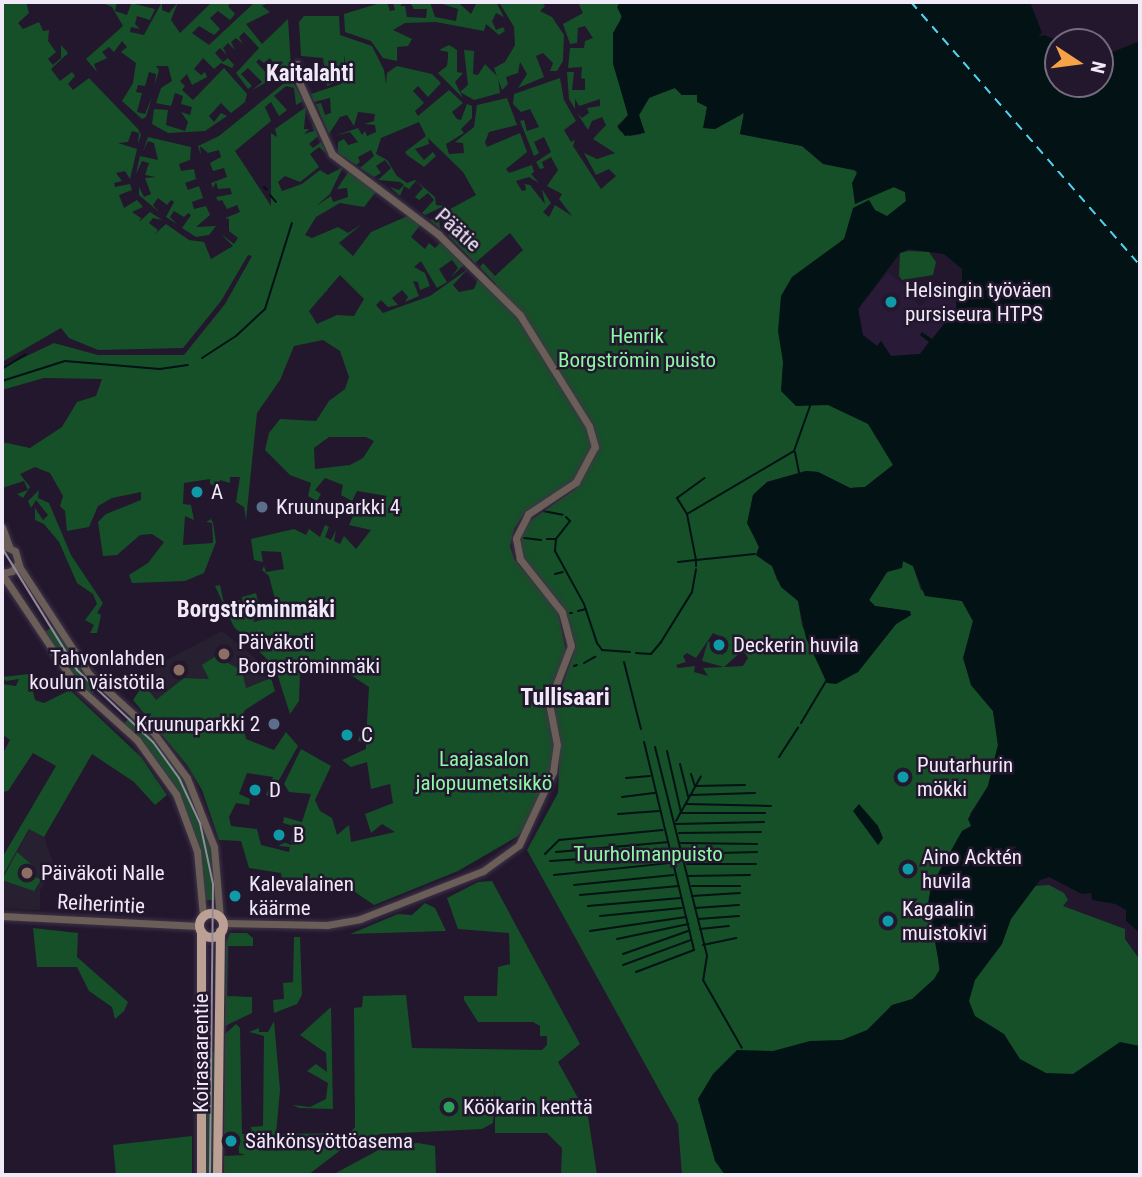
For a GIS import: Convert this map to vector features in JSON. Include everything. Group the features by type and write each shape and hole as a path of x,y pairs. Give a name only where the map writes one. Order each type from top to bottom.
{"main road":[{"path":"213,913 221,924 212,936 200,929 203,916 213,913"},
{"name":"Koirasaarentie","path":"217,1175 221,924"},
{"name":"Koirasaarentie","path":"200,929 201,1175"}],"street":[{"name":"Päätie","path":"221,924 310,925 359,919 483,871 519,845 554,772 557,745 549,703 571,646 562,612 520,559 516,538 528,514 581,476 594,454 593,434 520,315 422,221 332,154 299,82 297,64"},
{"path":"2,527 5,546"},
{"name":"Koirasaarentie","path":"5,546 17,553 18,563 89,674 153,732 187,778 214,847 221,924"},
{"path":"18,563 12,571 2,573 77,686 137,740 176,793 197,851 203,916"},
{"name":"Reiherintie","path":"2,916 200,929"}],"shaded area":[{"path":"620,2 1030,2 1042,33 1038,37 1044,35 1044,98 1114,98 1114,51 1140,41 1140,933 1126,921 1126,910 1116,904 1092,900 1091,893 1082,894 1049,877 1040,880 1011,919 1002,944 975,980 969,1001 975,1016 1004,1034 1020,1059 1046,1073 1073,1074 1120,1042 1140,1046 1140,1175 725,1175 715,1161 698,1099 713,1074 737,1050 773,1051 810,1041 842,1040 867,1030 892,1005 912,999 934,979 940,969 928,904 931,886 962,831 971,826 968,819 988,786 998,745 993,711 971,685 963,658 973,621 962,601 925,596 913,566 903,561 902,568 887,572 869,600 875,606 910,611 911,615 896,624 858,672 836,684 827,683 806,638 798,601 781,587 772,566 756,555 759,547 747,523 753,495 767,482 806,471 818,472 850,488 865,487 893,465 868,424 828,405 796,406 781,391 783,362 778,331 781,296 792,277 844,239 853,208 869,200 875,210 887,216 906,201 905,192 894,187 855,204 852,183 858,171 823,164 802,146 740,134 744,113 715,129 703,128 707,107 697,102 697,95 682,95 675,88 649,98 639,115 645,133 625,136 618,127 628,115 613,64 613,33 622,17 617,7","holes":["908,249 944,254 962,269 962,281 957,287 956,309 932,339 922,332 920,335 929,342 920,354 891,356 881,341 877,346 863,335 858,309 900,253"]},
{"path":"888,272 910,290 907,294 920,306 934,294 957,287 956,309 932,339 920,335 929,342 920,354 891,356 881,341 877,346 862,335 859,308"},
{"name":"Päiväkoti Borgströminmäki","path":"222,631 262,664 271,678 239,690 209,679 184,678 156,700 148,694 146,687 154,676 151,673 159,664"},
{"path":"859,804 878,826 883,838 878,845 853,811"},
{"name":"Päiväkoti Nalle","path":"30,829 44,837 54,866 40,891 40,910 2,908 2,877"},
{"path":"207,948 214,948 213,1052 206,1052"}],"green space":[{"path":"2,2 26,2 29,13 18,23 23,29 39,22 43,31 49,30 48,41 56,52 48,59 53,65 61,58 61,45 68,53 51,69 60,81 72,72 75,76 68,84 73,90 89,78 138,129 141,135 138,144 139,133 132,131 128,142 118,143 137,149 130,179 125,171 116,173 122,181 114,183 115,187 130,184 132,190 119,195 124,208 137,200 143,207 132,212 141,218 139,222 150,212 162,220 153,218 149,223 158,230 154,235 166,224 189,240 204,242 211,259 233,246 221,234 234,244 238,238 229,231 229,219 225,218 240,212 237,205 227,209 222,200 218,201 216,197 232,194 230,188 218,189 216,182 213,188 211,183 227,177 224,168 213,171 210,163 221,157 219,150 208,153 200,146 201,155 198,146 219,136 283,84 293,82 303,101 296,105 294,88 286,86 274,96 287,110 279,116 271,102 265,107 271,121 235,151 271,206 271,133 277,137 275,129 306,107 304,129 309,129 304,134 314,131 312,122 318,136 309,144 313,148 321,142 328,155 319,147 310,154 319,167 300,182 285,176 278,182 282,191 302,184 320,170 328,175 343,167 330,194 316,206 331,196 333,202 348,197 347,188 337,189 349,171 382,193 375,193 364,207 340,203 316,217 305,235 312,238 338,227 348,233 362,224 339,243 353,256 371,232 410,215 421,224 411,237 425,249 429,243 435,248 441,242 464,265 451,277 458,268 452,260 439,269 447,282 437,288 421,261 414,267 425,273 430,286 420,290 418,282 413,281 419,296 405,302 408,297 402,290 392,298 398,305 388,307 381,300 376,305 383,313 430,296 468,269 453,285 459,292 474,289 478,279 490,290 496,284 480,267 483,263 495,276 523,250 510,233 475,263 448,235 456,230 450,212 439,217 440,229 430,220 476,195 463,172 428,138 429,144 415,149 424,160 433,152 436,156 424,167 407,155 405,152 426,136 419,122 381,138 376,154 387,160 397,176 407,183 415,180 435,197 436,205 444,206 425,215 422,213 434,200 428,193 419,200 415,197 423,188 416,181 409,189 404,186 400,196 390,187 399,190 404,185 400,182 378,180 391,168 385,160 376,166 381,173 374,177 360,168 374,156 371,150 358,157 360,162 356,165 338,153 338,142 344,139 348,145 358,142 350,132 334,136 358,128 362,135 365,131 367,136 376,132 375,125 364,124 374,121 375,114 358,112 354,126 347,115 340,117 329,134 316,104 321,103 325,115 331,113 330,98 314,102 311,94 341,84 345,75 345,55 341,80 327,86 323,58 301,56 299,22 304,16 339,16 340,35 372,46 384,70 386,84 387,73 397,66 432,74 441,83 428,97 418,86 413,91 424,103 415,111 418,116 449,90 463,103 452,112 457,119 461,120 467,104 472,106 472,118 461,129 464,133 446,144 449,154 464,153 463,143 455,142 474,127 477,105 507,98 517,125 489,132 485,142 487,147 520,133 527,152 506,169 509,173 532,165 534,172 531,174 539,183 529,177 516,181 522,191 526,190 525,184 530,185 545,204 542,189 551,203 543,212 549,217 555,205 572,216 559,199 562,194 547,186 558,170 551,157 542,162 544,168 540,169 536,162 551,152 544,137 534,142 539,153 534,156 520,121 524,120 527,131 539,127 530,109 521,112 513,104 514,94 560,78 564,100 576,121 564,130 571,142 575,140 573,146 601,189 616,176 609,169 596,175 584,153 597,159 615,153 593,139 606,125 602,117 592,121 588,130 577,113 582,118 589,113 587,108 600,106 600,99 579,106 575,99 575,109 569,99 567,72 574,72 572,90 585,90 585,79 581,78 582,67 568,68 570,48 584,48 585,41 593,38 585,26 578,28 577,43 570,44 563,24 583,13 578,2 618,2 622,12 613,60 628,115 617,126 620,131 630,136 641,134 639,115 651,95 675,88 682,95 697,95 707,107 704,127 715,129 744,113 740,134 802,146 820,160 853,168 871,195 894,187 905,192 906,201 892,214 841,241 870,416 893,465 865,487 850,488 818,472 806,471 767,482 753,495 748,523 759,547 756,555 772,566 777,580 798,601 802,625 826,681 858,672 896,624 911,615 908,611 875,606 869,600 887,572 903,561 913,566 921,590 962,601 973,621 966,651 971,685 993,711 998,745 988,786 970,814 971,826 931,886 940,978 746,1175 682,1175 678,1124 527,850 558,793 560,742 553,713 576,646 562,605 524,558 520,539 527,523 582,482 577,478 525,512 514,529 510,546 514,559 558,612 566,652 545,702 555,751 548,777 529,823 518,836 458,871 374,905 349,888 284,889 281,873 249,868 241,841 219,840 202,790 187,765 133,700 151,673 154,676 146,687 156,700 184,678 209,679 202,665 216,656 242,671 246,688 271,678 275,691 245,710 241,718 246,739 274,750 286,732 298,746 270,796 266,795 273,777 247,773 239,794 250,799 249,805 236,803 229,817 231,826 257,829 261,845 289,852 290,847 279,846 281,841 291,845 293,826 283,823 284,817 302,822 311,794 289,792 284,784 301,749 331,766 315,800 320,811 332,818 337,835 349,825 351,842 395,832 382,824 371,833 365,814 393,803 390,784 371,789 367,762 351,767 342,760 366,749 366,743 358,741 360,735 366,740 369,687 337,666 300,671 299,701 290,714 275,667 234,627 215,586 220,585 224,604 239,600 243,605 242,597 256,593 260,611 269,612 256,616 253,622 296,612 287,606 274,611 277,607 269,576 262,570 264,566 266,572 284,569 281,552 261,551 263,562 254,560 251,539 294,529 306,535 309,529 320,537 325,525 329,527 325,537 331,540 336,530 334,541 340,544 344,536 356,549 371,530 349,525 359,503 371,515 387,496 357,491 352,501 341,495 343,485 325,478 315,490 321,494 317,501 308,496 311,483 290,475 265,450 269,433 280,419 316,421 329,401 345,389 349,377 340,351 323,340 294,346 280,380 257,413 246,520 244,507 236,502 240,477 230,477 230,483 220,480 220,489 210,484 210,479 184,483 183,504 191,505 194,520 185,516 183,545 213,543 212,523 206,522 211,519 213,523 216,542 204,573 185,581 132,583 129,575 148,563 164,542 152,534 140,535 117,555 103,556 98,522 106,514 141,500 141,492 112,498 98,506 89,527 67,531 65,511 60,506 63,496 50,473 35,467 20,474 30,487 23,498 17,494 28,490 24,481 2,488 2,442 30,448 62,427 77,402 96,396 102,379 44,378 2,390 2,368 54,343 98,355 184,355 225,304 252,256 248,255 221,301 183,348 98,350 69,338 61,328 2,362","holes":["340,275 364,299 354,316 337,315 317,324 309,311","329,437 366,437 374,441 363,458 350,465 315,469 314,448","713,633 725,639 727,651 722,655 708,641 702,661 724,667 703,668 708,676 694,672 695,666 678,668 676,665 686,662 683,656 687,653 696,658","743,650 748,658 743,666 724,667"]},
{"path":"100,2 117,2 115,11 127,15 131,4 127,2 155,9 150,20 137,16 135,24 140,29 131,27 130,32 144,35 162,2 162,10 169,13 178,2 171,20 180,33 212,2 232,2 228,6 235,14 230,20 218,11 210,18 220,29 214,35 199,26 192,33 209,45 255,2 270,2 262,6 270,12 246,24 262,44 288,19 291,66 280,74 270,58 264,63 259,59 256,62 272,79 252,90 262,82 248,68 241,74 252,86 248,89 236,73 259,48 244,32 239,37 243,44 236,38 231,42 235,50 228,43 223,48 227,55 220,48 215,53 223,62 228,58 234,65 232,68 221,63 214,69 203,58 194,69 201,75 205,72 207,77 192,85 187,74 180,81 185,86 182,90 193,100 224,68 247,94 245,102 231,113 221,103 209,116 214,122 221,113 227,116 205,131 168,133 152,124 154,109 168,110 166,125 185,131 188,122 181,112 190,115 192,107 181,104 183,96 175,93 171,106 156,103 161,88 172,81 168,66 156,66 159,70 155,84 156,74 149,72 145,86 138,85 136,92 142,93 137,112 145,114 152,97 146,117 142,119 122,101 133,83 136,63 121,52 127,47 122,41 114,52 109,47 102,52 107,58 94,64 97,72 86,59 123,26 112,7"},
{"path":"387,2 390,11 395,10 393,2 405,2 400,6 405,6 407,17 426,18 427,9 414,9 410,2 430,2 435,17 456,21 458,9 436,2 460,4 471,14 476,4 496,2 504,17 496,13 492,21 496,30 503,27 505,31 499,35 486,24 484,31 436,22 405,23 393,30 412,39 408,46 397,47 397,61 383,58 371,41 345,32 344,14"},
{"path":"499,2 542,2 545,6 540,11 552,17 564,35 563,61 557,71 550,71 553,63 543,53 536,56 544,77 518,88 527,74 520,62 518,73 506,77 508,84 502,90 494,68 505,62 515,45 514,27"},
{"path":"449,45 457,50 457,72 463,73 455,82 463,98 438,73 447,66 448,58 448,52 439,50"},
{"path":"464,50 474,51 473,74 478,75 485,64 498,77 500,93 474,100 460,92 468,85"},
{"path":"148,137 191,147 190,160 179,164 181,171 194,169 196,179 185,183 188,190 199,186 203,198 192,202 194,209 206,206 210,215 196,227 216,226 209,235 196,237 182,228 191,215 188,213 184,217 174,211 170,217 177,224 166,217 174,202 171,200 167,205 158,198 153,205 159,212 139,195 139,187 144,197 151,194 145,178 156,177 145,175 149,163 142,161 136,174 140,156 158,160 154,143 148,141 143,151"},
{"path":"929,252 936,262 933,275 902,280 899,276 900,253"},
{"path":"39,490 38,498 49,503 71,555 103,603 97,613 101,615 97,633 90,633 94,625 85,620 97,604 93,594 77,583 59,542 44,524 35,520 35,508 43,520 48,515 36,500 31,508 28,501"},
{"path":"54,626 98,686 90,696 43,633"},
{"path":"29,674 35,700 44,703 70,690 141,757 167,795 155,805 134,782 92,754 44,837 29,829 2,877 2,858 56,766 33,753 8,791 2,792 2,755 10,740 2,734 2,684 16,686 19,679 6,681 2,677"},
{"path":"132,714 181,772 213,848 217,900 205,900 198,846 175,788 124,724"},
{"path":"17,852 32,865 31,874 41,880 34,891 2,880"},
{"path":"492,881 580,1044 558,1062 588,1116 597,1175 561,1175 562,1148 547,1133 495,1133 495,1088 493,1123 482,1129 380,1134 342,1149 308,1175 224,1175 224,1156 245,1155 239,1153 238,1135 224,1135 225,1034 236,1024 240,1028 242,1134 252,1134 251,1127 263,1126 264,1036 249,1032 259,1028 259,1032 268,1032 274,1021 280,1090 276,1134 350,1133 355,1127 354,1008 362,1007 363,996 406,995 412,1048 542,1050 547,1045 547,1036 540,1036 540,1026 533,1022 478,1022 464,1000 464,996 497,996 498,967 510,964 509,933 458,929 447,898 478,882"},
{"path":"1049,885 1064,893 1068,900 1063,906 1125,929 1125,939 1140,960 1140,1055 1057,1105 988,1040 962,998 1008,917 1033,886"},
{"path":"425,903 435,908 446,931 350,934 398,914 412,915"},
{"path":"33,928 78,933 77,957 128,1002 124,1011 115,1019 112,1007 89,991 77,967 37,967"},
{"path":"230,933 247,933 253,938 253,946 228,946 227,996 252,997 252,1013 225,1026 226,943"},
{"path":"294,937 300,937 302,995 297,1004 274,1013 273,1000 284,999 283,983 293,982"},
{"path":"331,1007 333,1109 299,1108 293,1105 310,1107 326,1099 328,1083 307,1071 316,1064 327,1072 326,1053 300,1035"},
{"path":"205,1052 215,1052 215,1175 202,1175"},
{"path":"192,1136 192,1175 116,1175 113,1145"},
{"path":"418,1143 435,1146 436,1175 332,1175 386,1146"}],"waterway":[{"path":"264,187 267,190"},
{"path":"270,195 276,202"},
{"path":"202,358 236,336 265,309 292,223"},
{"path":"2,369 26,354"},
{"path":"2,381 65,361 160,369 188,365"},
{"path":"687,514 794,451 810,406"},
{"path":"795,452 799,473"},
{"path":"678,562 696,560 687,514 677,498 705,478"},
{"path":"543,511 563,515"},
{"path":"566,517 570,521 556,539 555,551 584,604 597,643 602,650 630,652"},
{"path":"524,538 541,540"},
{"path":"547,539 556,539"},
{"path":"696,566 696,560 755,554"},
{"path":"636,653 651,654 661,642 692,592 696,569"},
{"path":"555,574 563,572"},
{"path":"578,611 586,609"},
{"path":"584,663 595,657"},
{"path":"624,662 641,729"},
{"path":"801,723 826,681"},
{"path":"779,757 798,728"},
{"path":"636,972 694,950 644,742"},
{"path":"655,747 707,956 703,980 742,1048"},
{"path":"667,751 681,812"},
{"path":"680,764 688,797"},
{"path":"691,774 695,786 745,785"},
{"path":"626,778 650,776"},
{"path":"676,821 701,776"},
{"path":"622,797 656,793"},
{"path":"691,795 755,793"},
{"path":"686,804 771,806"},
{"path":"618,814 659,811"},
{"path":"680,813 765,813"},
{"path":"675,824 764,822"},
{"path":"545,854 559,840 663,830"},
{"path":"679,833 761,832"},
{"path":"556,852 667,842"},
{"path":"681,843 757,844"},
{"path":"682,854 757,852"},
{"path":"550,861 671,853"},
{"path":"554,875 671,863"},
{"path":"687,864 756,864"},
{"path":"574,885 674,875"},
{"path":"688,876 750,875"},
{"path":"580,895 679,886"},
{"path":"692,886 740,886"},
{"path":"692,896 740,893"},
{"path":"588,906 681,898"},
{"path":"695,908 739,905"},
{"path":"600,916 682,908"},
{"path":"698,919 739,916"},
{"path":"590,931 686,917"},
{"path":"617,939 688,924"},
{"path":"700,929 729,926"},
{"path":"623,954 688,931"},
{"path":"703,945 736,938"},
{"path":"623,965 691,940"}],"ferry route":[{"path":"911,2 1140,265"}],"tram line":[{"path":"2,548 77,670 153,742 179,778 200,823 213,884 210,1175"}],"place":[{"name":"Helsingin työväen pursiseura HTPS","path":"891,302"},
{"name":"A","path":"197,492"},
{"name":"Kruunuparkki 4","path":"262,507"},
{"name":"Deckerin huvila","path":"719,645"},
{"name":"Päiväkoti Borgströminmäki","path":"224,654"},
{"name":"Tahvonlahden koulun väistötila","path":"179,670"},
{"name":"Kruunuparkki 2","path":"274,724"},
{"name":"C","path":"347,735"},
{"name":"Puutarhurin mökki","path":"903,777"},
{"name":"D","path":"255,790"},
{"name":"B","path":"279,835"},
{"name":"Aino Acktén huvila","path":"908,869"},
{"name":"Päiväkoti Nalle","path":"27,873"},
{"name":"Kalevalainen käärme","path":"235,896"},
{"name":"Kagaalin muistokivi","path":"888,921"},
{"name":"Köökarin kenttä","path":"449,1107"},
{"name":"Sähkönsyöttöasema","path":"231,1141"}],"district":[{"name":"Kaitalahti","path":"310,74"},
{"name":"Borgströminmäki","path":"256,610"},
{"name":"Tullisaari","path":"565,698"}],"park label":[{"name":"Henrik Borgströmin puisto","path":"637,348"},
{"name":"Laajasalon jalopuumetsikkö","path":"484,771"},
{"name":"Tuurholmanpuisto","path":"648,854"}]}
